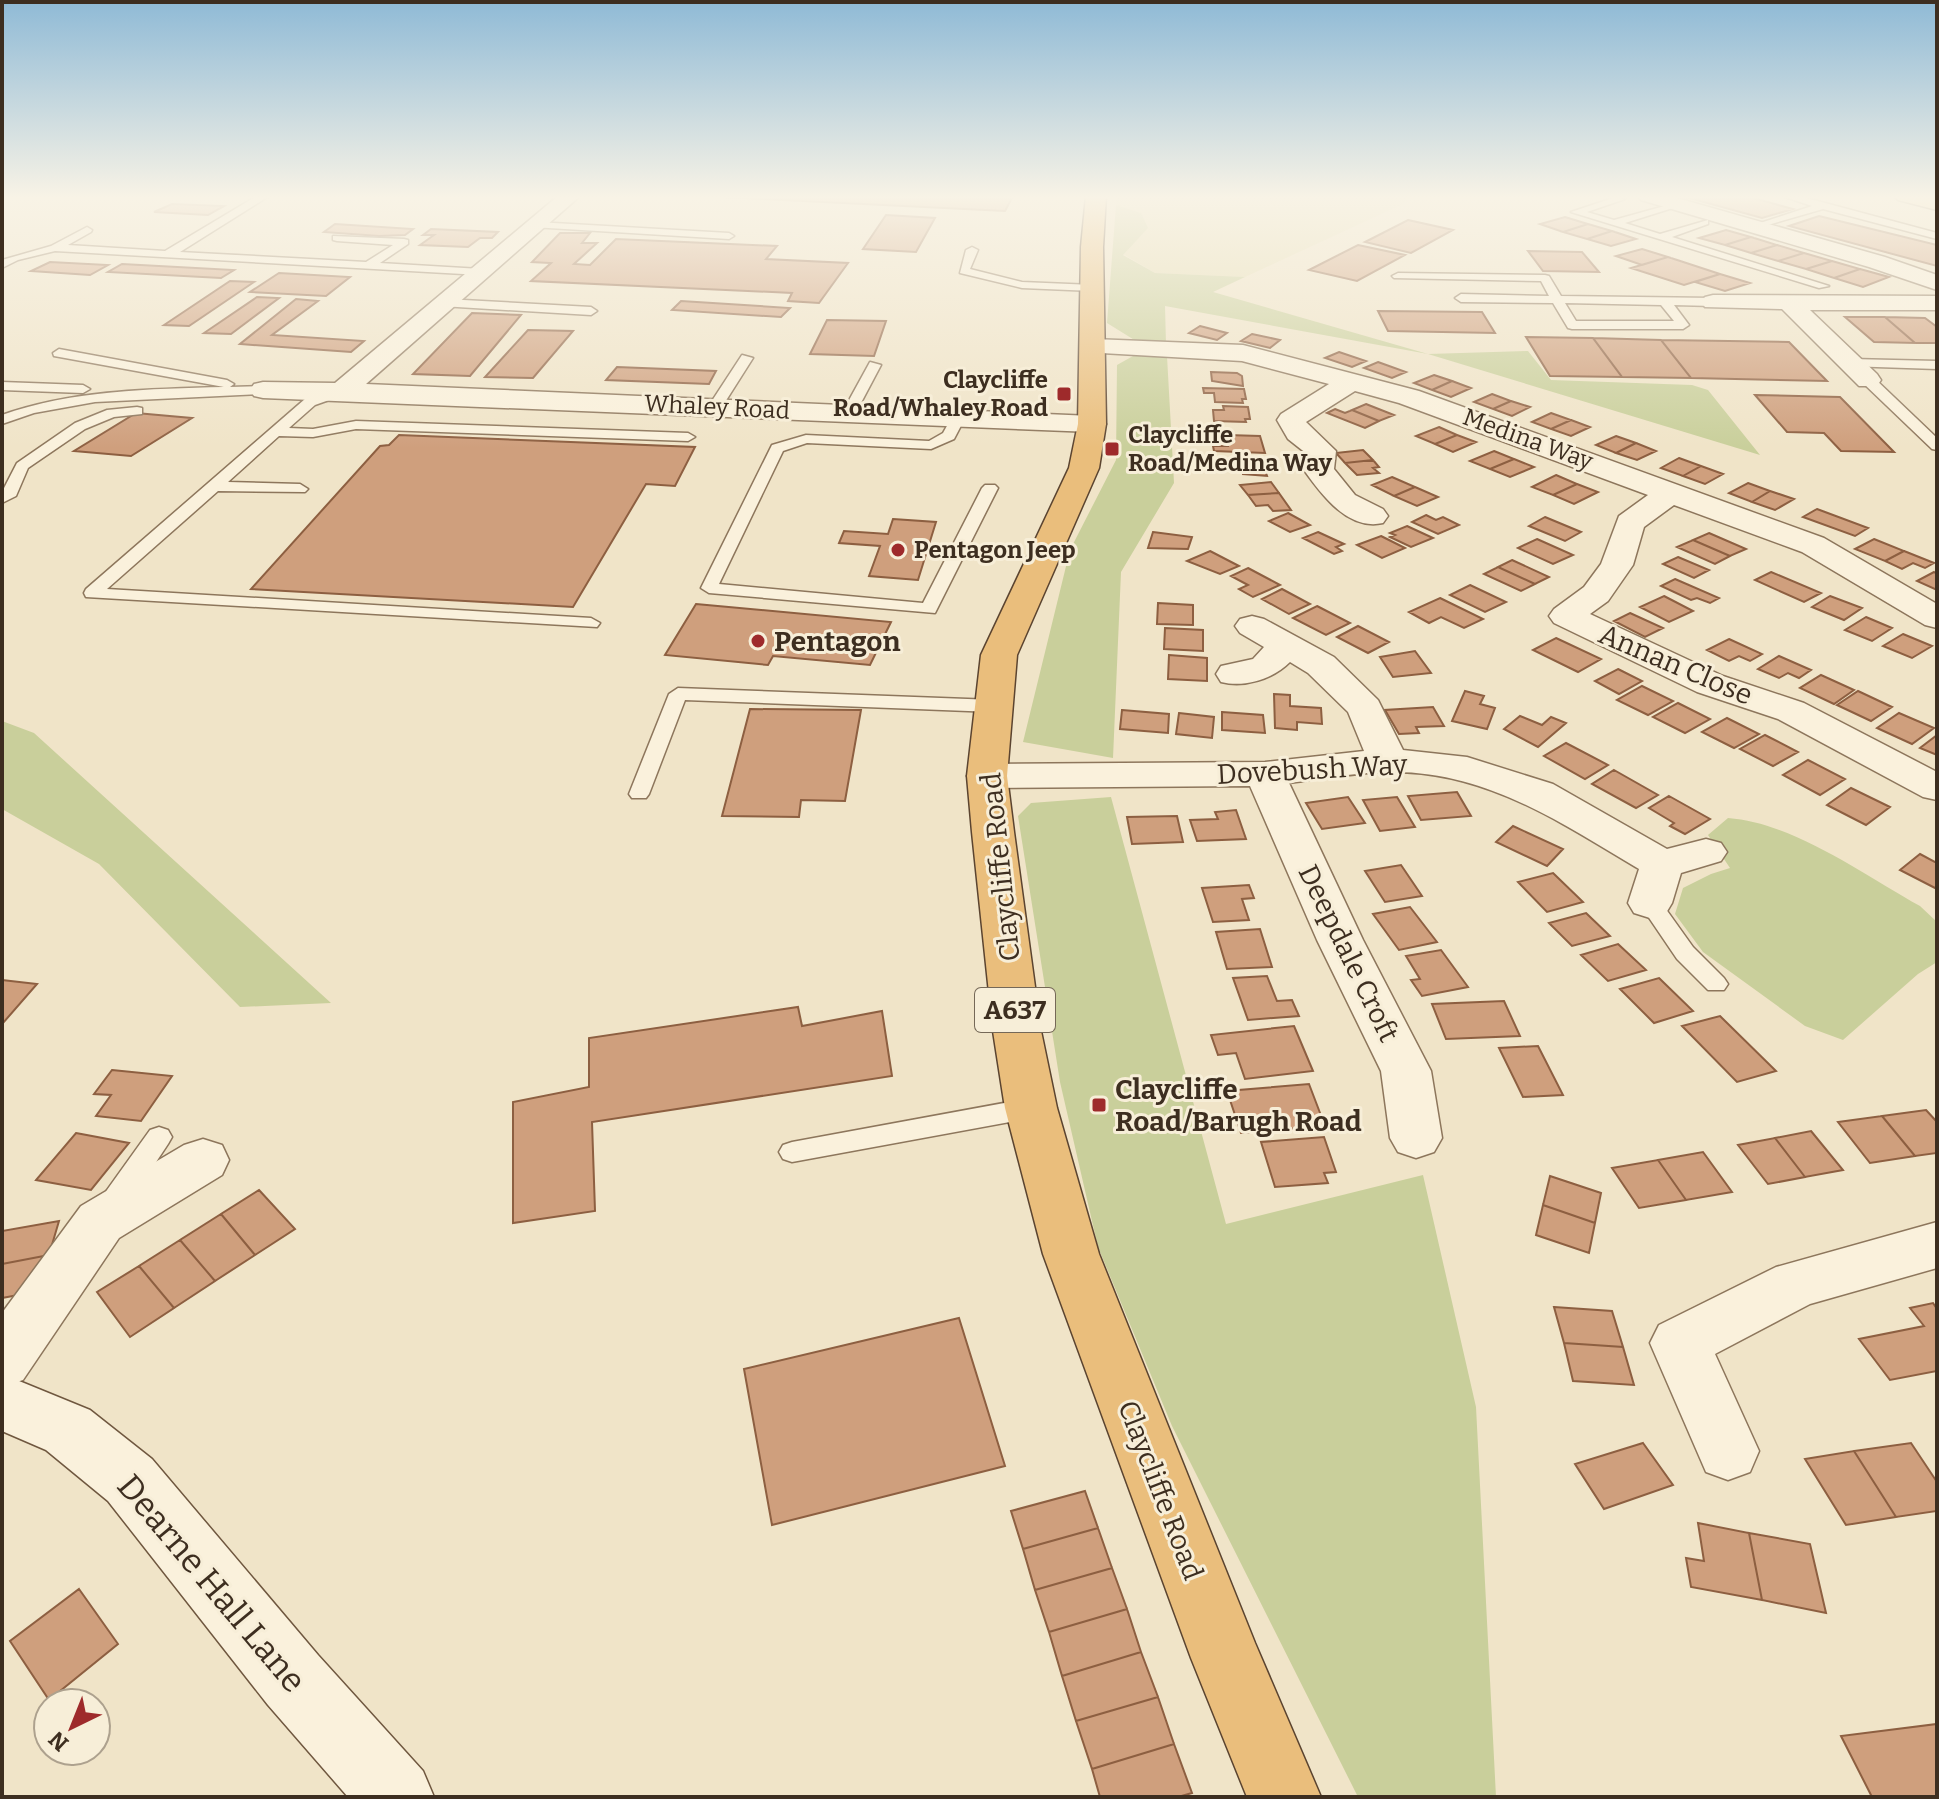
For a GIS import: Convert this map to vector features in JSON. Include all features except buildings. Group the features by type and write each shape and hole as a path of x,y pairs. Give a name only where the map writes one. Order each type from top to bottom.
{"highway":[{"name":"Claycliffe Road","path":"1093,280 1092,424 1084,468 999,655 987,776 1017,1031 1031,1108 1071,1254 1226,1658 1284,1797"}],"street":[{"path":"342,391 472,280"},
{"path":"1713,302 1937,303"},
{"path":"1789,303 1859,372"},
{"name":"Medina Way","path":"1093,347 1243,353 1458,412 1813,545 1937,618"},
{"path":"1350,382 1291,420 1298,433 1322,451 1319,470 1344,501 1372,516"},
{"name":"Whaley Road","path":"263,390 1092,424"},
{"name":"Annan Close","path":"1672,492 1630,523 1617,565 1596,594 1566,616 1710,684 1791,711 1937,788"},
{"path":"1252,626 1321,665 1365,708 1388,760"},
{"path":"1234,674 1265,667 1287,645"},
{"name":"Dovebush Way","path":"987,776 1265,774 1388,760 1467,769 1539,793 1656,883"},
{"name":"Deepdale Croft","path":"1265,774 1340,940 1406,1071 1416,1138"},
{"path":"1656,883 1706,852"},
{"path":"2,1361 100,1222 181,1148"},
{"path":"1728,1451 1680,1343 1796,1284 1937,1245"},
{"name":"Dearne Hall Lane","path":"2,1402 68,1430 130,1480 293,1680 397,1797"}],"lane":[{"path":"1001,280 1022,285 1093,288"},
{"path":"1546,280 1572,325 1683,325 1665,302"},
{"path":"1803,280 1823,286"},
{"path":"1461,298 1713,302"},
{"path":"445,303 591,311"},
{"path":"59,353 263,390"},
{"path":"715,407 747,358"},
{"path":"849,413 875,365"},
{"path":"1859,372 1937,365"},
{"path":"1859,372 1937,446"},
{"path":"2,386 180,395"},
{"path":"2,420 27,409 74,400 263,390"},
{"path":"342,391 310,402 92,593 591,623"},
{"path":"2,498 11,493 22,466 80,426 112,413 154,409 199,394"},
{"path":"958,418 949,436 931,445 806,439 777,448 709,588 929,609 990,488"},
{"path":"275,432 313,433 356,425 688,437"},
{"path":"214,486 300,489"},
{"path":"639,794 678,694 994,706"},
{"path":"1656,883 1685,953 1716,984"},
{"path":"792,1152 1031,1108"}],"green space":[{"path":"1110,280 1239,280 1213,292 1428,354 1165,306 1166,344 1136,341 1107,323"},
{"path":"1528,351 1551,380 1692,385 1708,390 1760,455 1428,354"},
{"path":"1133,356 1167,356 1174,483 1121,572 1113,758 1023,742 1070,550 1116,460 1117,365"},
{"path":"2,721 34,733 331,1003 240,1007 99,864 2,809"},
{"path":"1111,797 1226,1224 1423,1175 1476,1407 1496,1797 1358,1797 1172,1426 1098,1247 1060,1082 1018,816 1031,803"},
{"path":"1728,818 1778,829 1802,840 1920,906 1937,922 1937,962 1918,974 1843,1040 1805,1026 1703,952 1675,914 1683,888 1730,868 1708,835"}],"place":[{"name":"Claycliffe Road/Whaley Road","path":"1064,394"},
{"name":"Claycliffe Road/Medina Way","path":"1112,449"},
{"name":"Pentagon Jeep","path":"898,550"},
{"name":"Pentagon","path":"758,641"},
{"name":"Claycliffe Road/Barugh Road","path":"1099,1105"}]}
